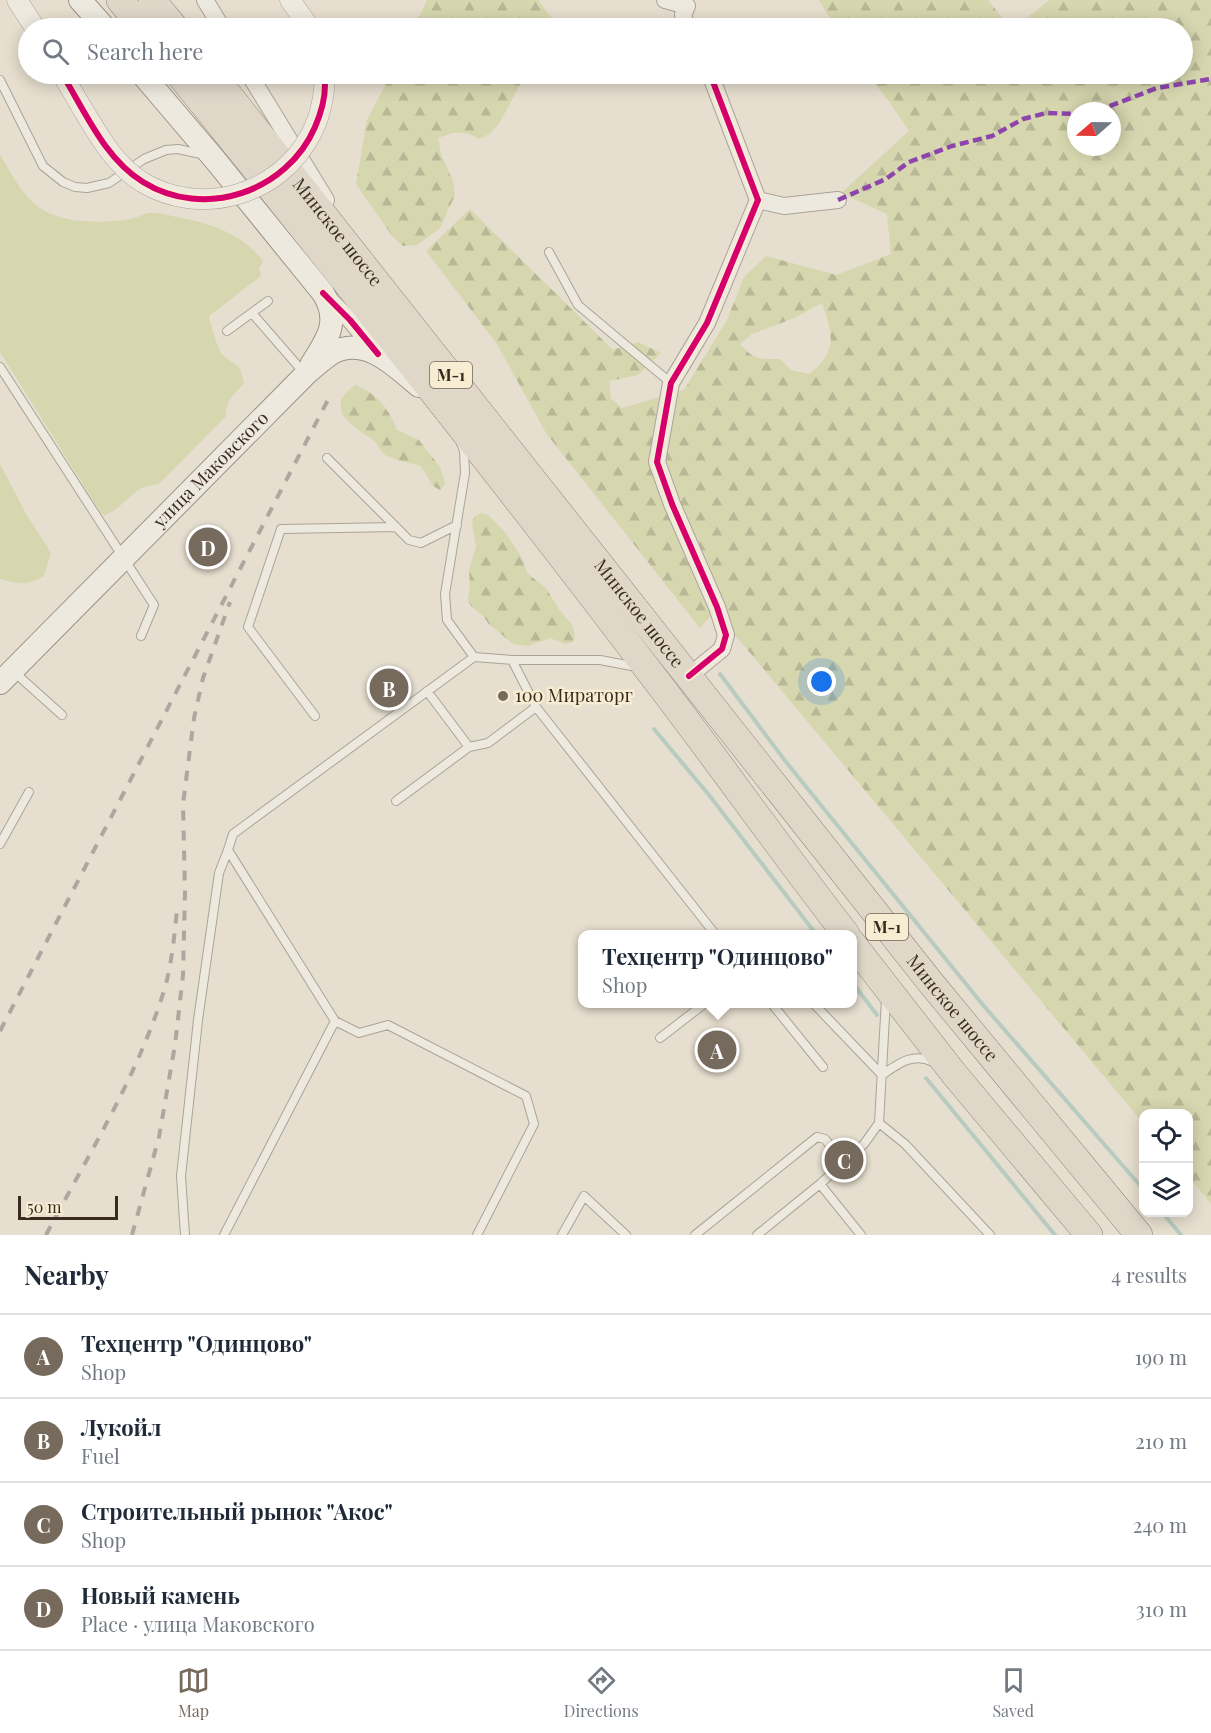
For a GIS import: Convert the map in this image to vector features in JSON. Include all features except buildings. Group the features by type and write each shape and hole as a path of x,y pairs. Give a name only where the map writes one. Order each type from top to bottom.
{"highway":[{"path":"120,0 135,18"},
{"path":"152,0 167,18"},
{"name":"Минское шоссе","path":"187,84 447,409 649,670 843,930"},
{"name":"Минское шоссе","path":"220,84 932,984 1139,1235"},
{"name":"М-1","path":"857,950 955,1075 1089,1235"}],"main road":[{"path":"80,0 96,18"},
{"path":"151,84 323,293 333,312 331,326 325,343 306,374"},
{"name":"улица Маковского","path":"6,677 306,374 332,353 348,347 362,348 378,354 447,409"}],"street":[{"path":"17,0 29,18"},
{"path":"205,0 216,18"},
{"path":"290,0 303,18"},
{"path":"665,0 692,3"},
{"path":"684,18 683,15 692,3"},
{"path":"68,84 108,149 130,173 166,193 190,198 222,198 238,195 261,186 281,172 293,161 312,134 322,104 323,84"},
{"path":"255,84 389,297"},
{"path":"689,676 722,649 726,635 717,607 672,504 657,462 670,383 707,323 758,200 714,84"},
{"path":"758,200 784,206 838,200"},
{"path":"323,293 350,320 378,354"}],"lane":[{"path":"0,80 43,166 63,182 75,187 87,188 110,183 144,159 166,150 178,149 194,152 216,161"},
{"path":"549,252 578,305 670,383"},
{"path":"227,331 268,301"},
{"path":"252,313 306,374"},
{"path":"0,368 154,606 141,636"},
{"path":"447,409 464,451 465,472 445,594 447,620 474,657"},
{"path":"327,458 409,540 421,543 457,525"},
{"path":"315,716 248,627 281,529 396,527"},
{"path":"185,1235 181,1176 198,1020 219,873 233,834 474,657 512,660 600,660 649,670"},
{"path":"512,660 536,707 712,930"},
{"path":"6,677 62,715"},
{"path":"427,691 469,747"},
{"path":"396,801 469,747 488,743 536,707"},
{"path":"0,844 29,792"},
{"path":"228,850 335,1020 359,1033 388,1025 526,1096 534,1124 477,1235"},
{"path":"757,1235 820,1184 867,1141 879,1123 887,989"},
{"path":"660,1038 699,1008"},
{"path":"775,1008 824,1067"},
{"path":"818,1008 882,1075"},
{"path":"225,1235 335,1020"},
{"path":"882,1075 909,1059 919,1057 955,1075"},
{"path":"879,1123 905,1144 990,1235"},
{"path":"695,1235 817,1137 825,1139 843,1163"},
{"path":"820,1184 861,1235"},
{"path":"562,1235 584,1196 626,1235"}],"green space":[{"path":"427,0 538,0 552,18 419,18"},
{"path":"819,0 988,0 1002,18 830,18"},
{"path":"1050,0 1211,0 1211,1204 1193,1182 1193,1109 1139,1109 1139,1118 715,611 700,628 546,433 497,344 426,251 470,209 613,350 638,342 661,353 638,375 609,381 611,399 622,408 684,390 727,320 744,277 766,256 836,275 891,254 887,214 841,193 909,131 875,84 1193,84 1193,18 1027,18","holes":["822,303 830,333 829,350 825,358 809,374 791,370 780,359 753,356 740,344 752,334 794,318"]},
{"path":"386,84 521,84 500,122 491,133 479,139 458,132 438,138 441,154 453,181 455,195 440,228 417,245 403,246 393,237 356,184 367,120"},
{"path":"0,155 19,186 31,200 54,215 99,222 131,219 151,213 188,219 212,226 235,237 245,243 263,261 259,268 261,276 209,316 221,353 238,366 244,383 229,402 226,416 159,484 149,485 135,492 105,515 101,513 0,352"},
{"path":"355,385 376,397 390,415 397,430 419,440 440,467 445,483 440,490 433,486 421,466 385,455 373,440 347,420 343,415 341,403 346,393"},
{"path":"0,464 26,514 51,553 44,576 27,583 0,579"},
{"path":"481,513 488,515 505,532 522,558 527,573 546,588 572,625 575,635 573,642 565,644 550,638 528,646 513,644 471,606 468,600 469,569 476,547 472,524 474,517"}],"waterway":[{"path":"720,674 786,762 983,1005 1139,1184"},
{"path":"654,729 709,795 813,930"},
{"path":"857,989 877,1015"},
{"path":"926,1078 1055,1235"},
{"path":"1166,1217 1181,1235"}],"railway":[{"path":"0,1031 331,394"},
{"path":"132,1235 159,1137 175,1045 183,975 185,892 183,804 194,718 203,678 230,602"},
{"path":"46,1235 108,1120 150,1031 167,978 177,910"}],"marked path":[{"path":"1193,82 1211,79"},
{"path":"1120,102 1157,88 1181,84"},
{"path":"838,200 886,179 909,162 952,146 992,136 1023,119 1046,113 1067,114"}],"cycle path":[{"path":"68,84 106,147 129,172 143,182 167,193 192,199 217,198 241,193 264,183 285,168 302,150 315,127 323,101 325,84"},
{"path":"689,676 722,649 726,635 717,607 672,504 657,462 671,383 707,323 758,200 714,84"},
{"path":"323,293 350,320 378,354"}],"place":[{"name":"Новый камень","path":"208,547"},
{"name":"Лукойл","path":"389,688"},
{"name":"100 Мираторг","path":"503,696"},
{"name":"Техцентр \"Одинцово\"","path":"717,1050"},
{"name":"Строительный рынок \"Акос\"","path":"844,1160"}]}
